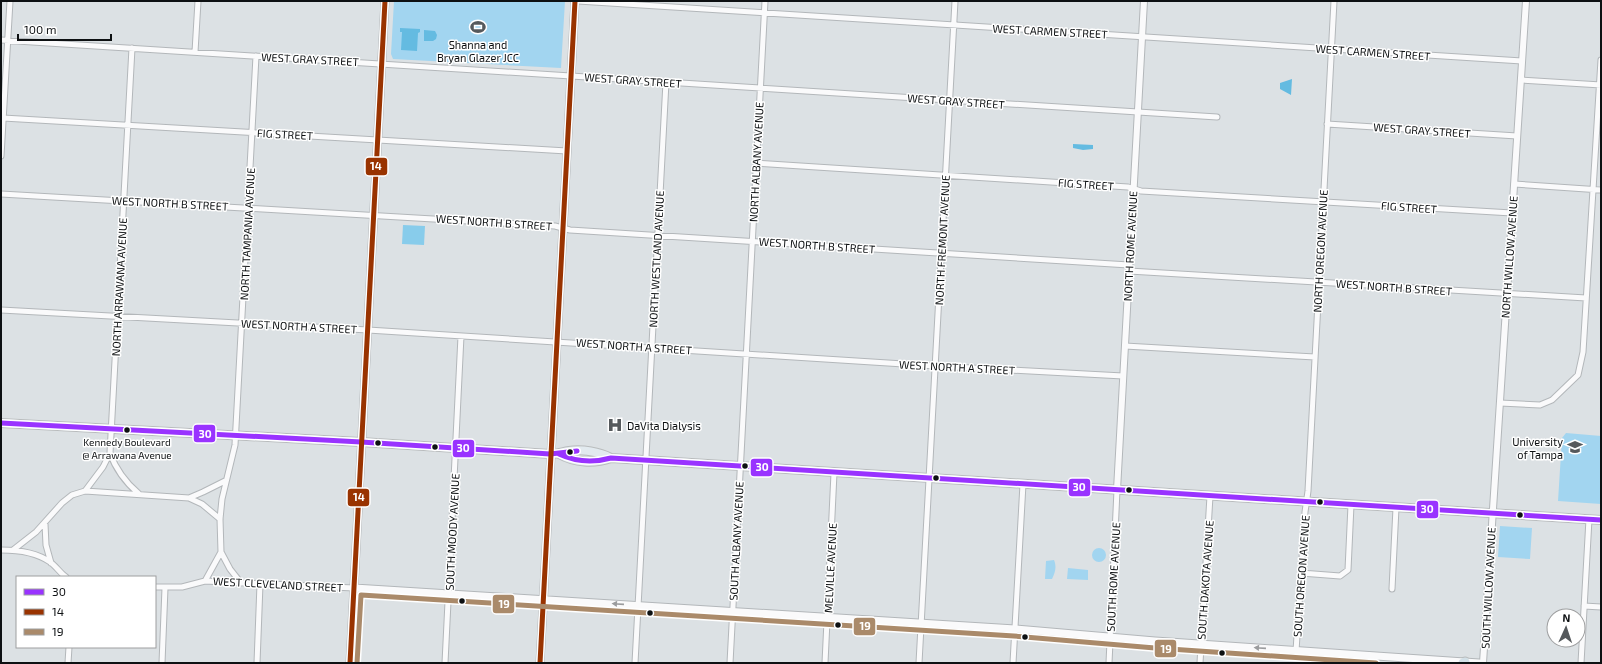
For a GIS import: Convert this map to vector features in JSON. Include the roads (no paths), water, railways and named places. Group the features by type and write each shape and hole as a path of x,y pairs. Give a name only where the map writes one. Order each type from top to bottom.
{"main road":[{"path":"350,663 385,1"},
{"path":"540,663 575,1"},
{"path":"1,423 559,454 570,460 599,462 611,458 1601,520"},
{"name":"WEST CLEVELAND STREET","path":"354,588 1015,629 1110,638 1479,663"}],"street":[{"path":"1,156 10,1"},
{"path":"195,52 198,1"},
{"name":"WEST CARMEN STREET","path":"578,1 1522,61"},
{"name":"NORTH ALBANY AVENUE","path":"740,467 765,1"},
{"name":"NORTH FREMONT AVENUE","path":"919,663 955,1"},
{"name":"NORTH ROME AVENUE","path":"1117,490 1144,1"},
{"name":"NORTH OREGON AVENUE","path":"1306,502 1334,1"},
{"name":"NORTH WILLOW AVENUE","path":"1492,514 1526,1"},
{"name":"WEST GRAY STREET","path":"1,40 1217,117"},
{"name":"NORTH ARRAWANA AVENUE","path":"110,453 132,48"},
{"name":"NORTH TAMPANIA AVENUE","path":"221,552 220,519 225,480 234,455 236,436 256,56"},
{"path":"1500,403 1540,405 1552,400 1578,375 1583,352 1601,60"},
{"path":"1521,80 1600,85"},
{"name":"NORTH WESTLAND AVENUE","path":"635,663 666,82"},
{"name":"FIG STREET","path":"3,118 567,151"},
{"name":"WEST GRAY STREET","path":"1327,124 1517,136"},
{"name":"FIG STREET","path":"756,163 1128,187 1141,191 1512,213"},
{"path":"1514,184 1601,190"},
{"name":"WEST NORTH B STREET","path":"1,194 374,214 555,226 570,230 941,253 1319,283 1586,298"},
{"name":"WEST NORTH A STREET","path":"1,310 368,330 935,366 1123,376"},
{"name":"SOUTH MOODY AVENUE","path":"445,663 462,336"},
{"path":"1125,346 1315,357"},
{"path":"85,490 103,467 110,453"},
{"path":"110,453 120,475 139,494"},
{"name":"SOUTH ALBANY AVENUE","path":"730,663 740,467"},
{"name":"MELVILLE AVENUE","path":"825,663 834,472"},
{"path":"189,498 225,480"},
{"path":"1013,663 1023,484"},
{"path":"13,550 30,538 45,524 54,510 62,502 72,495 85,490 189,498 202,504 220,519"},
{"name":"SOUTH ROME AVENUE","path":"1109,663 1117,490"},
{"name":"SOUTH DAKOTA AVENUE","path":"1200,663 1210,496"},
{"name":"SOUTH OREGON AVENUE","path":"1296,651 1306,502"},
{"path":"1301,573 1340,576 1348,570 1351,505"},
{"path":"1392,589 1396,508"},
{"name":"SOUTH WILLOW AVENUE","path":"1484,663 1492,514"},
{"path":"1581,663 1589,519"},
{"path":"45,524 45,539 51,563"},
{"path":"1,550 13,550 39,556 51,563 65,576"},
{"path":"206,580 221,552"},
{"path":"221,552 230,569 241,583"},
{"name":"WEST CLEVELAND STREET","path":"156,587 165,588 188,586 206,580 354,588"},
{"path":"257,663 260,584"},
{"path":"162,663 165,588"},
{"path":"1584,606 1601,606"},
{"path":"68,663 69,648"}],"place":[{"name":"Shanna and Bryan Glazer JCC","path":"478,27"},
{"name":"DaVita Dialysis","path":"615,425"},
{"name":"Kennedy Boulevard @ Arrawana Avenue","path":"127,430"},
{"name":"University of Tampa","path":"1575,447"}]}
